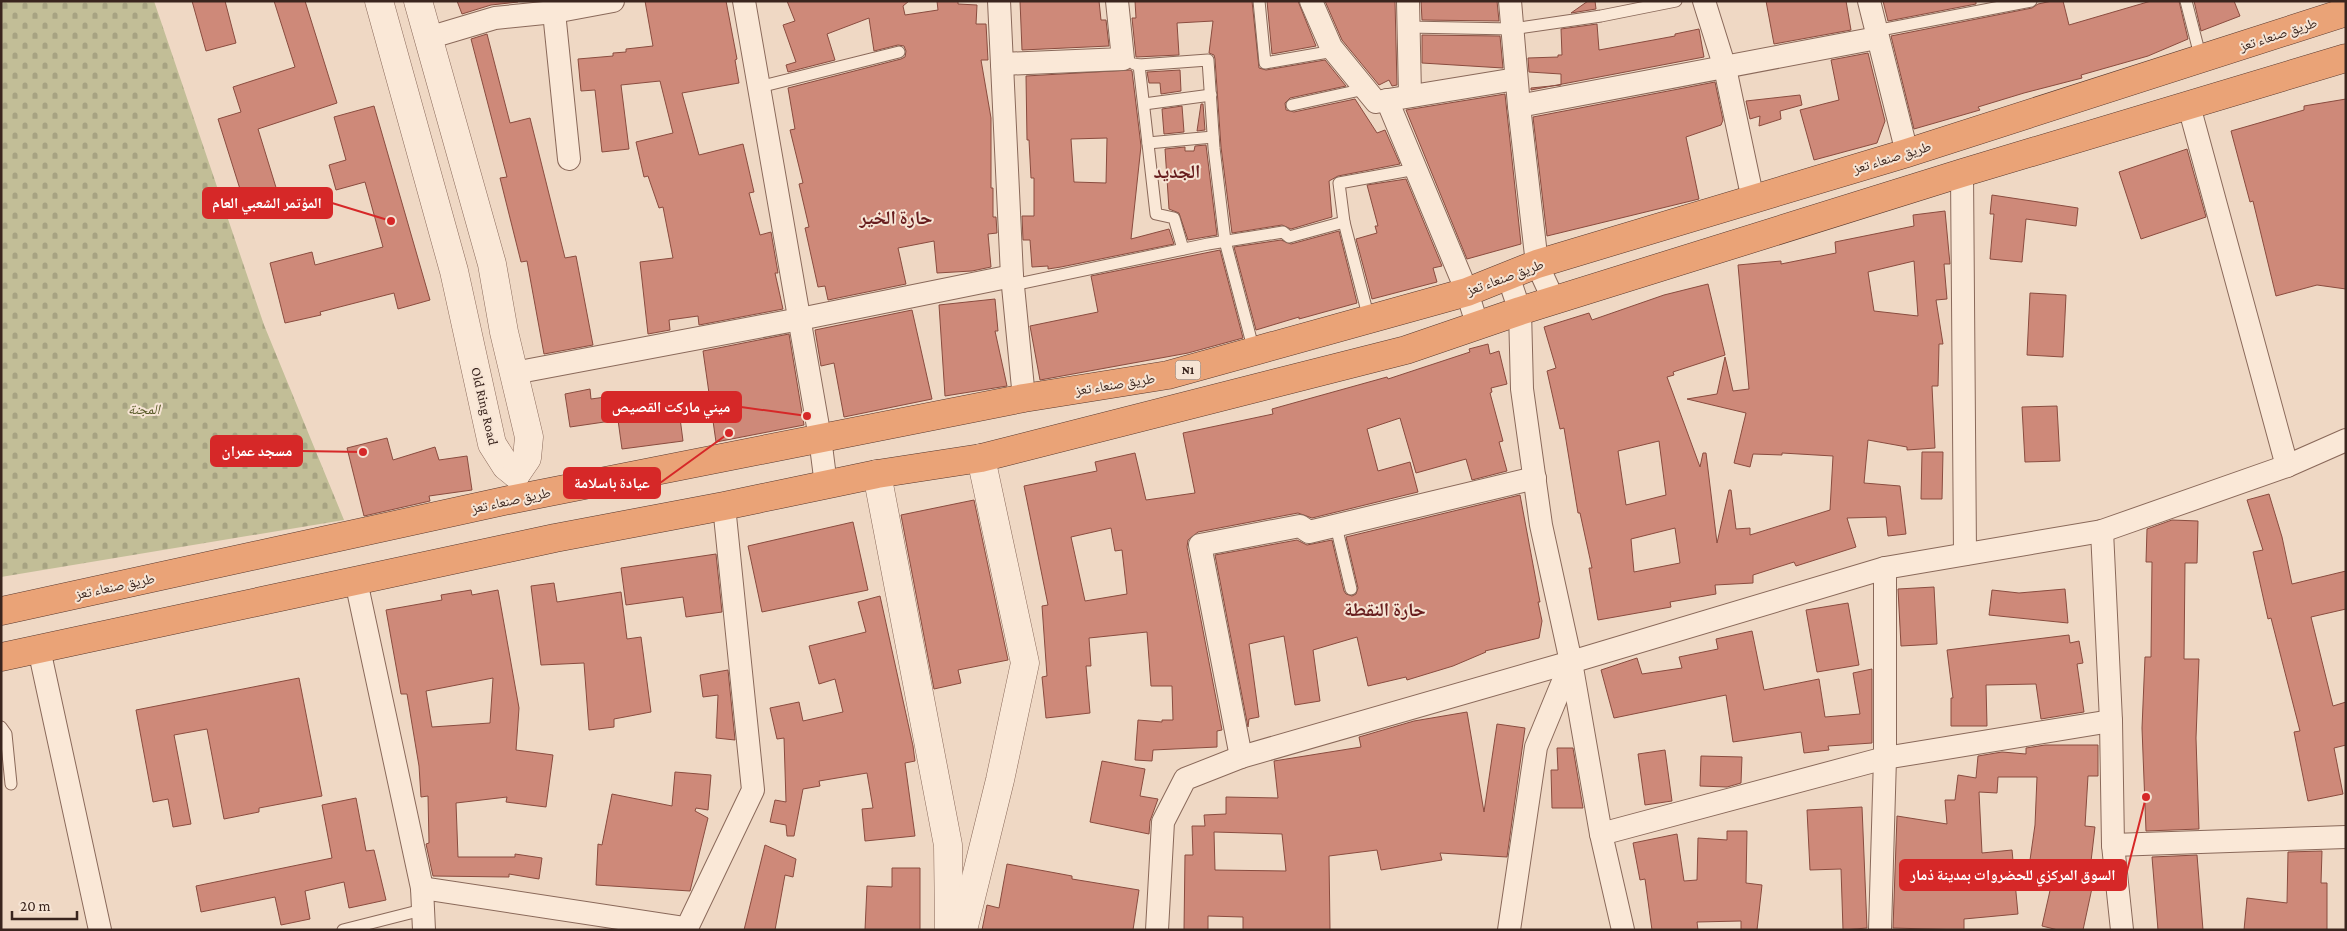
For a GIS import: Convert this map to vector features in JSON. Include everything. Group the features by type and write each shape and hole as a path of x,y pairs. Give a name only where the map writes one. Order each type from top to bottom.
{"highway":[{"name":"طريق صنعاء تعز","path":"1,611 520,486 820,438 1024,398 1168,375 1467,292 1537,264 1907,153 2346,12"},
{"path":"1,657 555,538 724,506 877,474 981,458 1406,350 1520,311 1962,173 2346,58"}],"street":[{"name":"Old Ring Road","path":"379,1 454,272 492,444 520,486"},
{"path":"418,1 492,264 529,436 527,458 520,486"},
{"path":"428,38 495,18 553,7 613,1"},
{"path":"744,1 800,319 826,485"},
{"path":"999,1 1012,281 1024,398"},
{"path":"1002,64 1131,62 1117,1"},
{"path":"1311,1 1334,51 1376,102 1516,79"},
{"path":"1408,1 1410,95"},
{"path":"1510,1 1516,79 1537,264 1554,301"},
{"path":"1704,1 1725,68 1753,200"},
{"path":"1869,1 1907,153"},
{"path":"553,7 569,159"},
{"path":"1519,106 1725,68 1876,35"},
{"path":"1386,100 1467,292 1478,326"},
{"path":"2189,106 2287,466"},
{"path":"1962,173 1965,554"},
{"path":"1508,276 1520,311 1522,389 1541,525 1571,662 1601,834 1623,930"},
{"path":"514,373 1012,281"},
{"path":"1157,930 1163,822 1186,779 1241,757 1571,662 1885,568 2102,531 2287,466 2346,440"},
{"path":"963,930 1000,780 1025,663 981,458"},
{"path":"877,474 948,845 949,930"},
{"path":"1241,757 1200,545 1300,526 1309,532 1535,478"},
{"path":"356,581 423,909 685,929 753,790 724,506"},
{"path":"2102,531 2111,721 2113,845 2122,930"},
{"path":"1880,930 1885,758 1885,568"},
{"path":"39,649 100,930"},
{"path":"1509,930 1536,747 1571,662"},
{"path":"1601,834 1885,758 2111,721"},
{"path":"2113,845 2346,837"}],"lane":[{"path":"1258,1 1266,63 1334,51"},
{"path":"1408,26 1512,29 1601,16 1676,1"},
{"path":"1876,35 2031,1"},
{"path":"2186,1 2201,59"},
{"path":"759,87 899,52"},
{"path":"1183,249 1174,218 1156,214 1144,104 1131,62 1208,60 1213,137 1225,241 1254,351"},
{"path":"1292,105 1365,89"},
{"path":"1144,104 1211,94"},
{"path":"1148,143 1213,137"},
{"path":"1369,319 1344,222 1339,184 1416,169"},
{"path":"1012,281 1225,241 1283,232 1289,237 1344,222"},
{"path":"1336,526 1351,589"},
{"path":"1,727 6,734 11,784"},
{"path":"343,930 366,927 423,909"}],"green space":[{"name":"المجنة","path":"1,1 154,1 264,325 344,520 1,577"}],"building":[{"path":"192,1 225,1 236,43 206,51"},
{"path":"274,1 305,1 337,103 258,129 278,194 245,205 218,119 241,112 233,87 295,67"},
{"path":"457,1 518,2 491,5 462,14"},
{"path":"645,1 726,1 737,59 735,60 739,83 682,93 699,155 743,144 754,192 749,193 760,235 771,232 778,273 775,273 783,309 699,325 698,316 669,320 670,330 648,334 640,262 673,258 663,207 659,208 648,176 644,177 636,142 673,133 660,81 621,85 629,149 602,152 595,90 581,91 578,59 613,56 613,53 626,52 626,49 653,46"},
{"path":"787,1 909,1 903,6 905,15 938,10 937,1 958,1 958,4 977,5 976,24 986,24 988,60 981,60 991,118 991,188 993,188 993,217 996,217 997,233 988,234 991,267 972,271 937,273 934,241 898,248 906,284 828,300 825,286 818,287 805,228 809,227 799,184 803,183 790,130 795,129 788,88 901,59 905,57 906,51 904,46 898,45 874,51 869,18 827,34 835,60 788,72 786,65 796,62 783,25 795,21"},
{"path":"1020,1 1099,1 1101,20 1106,20 1109,46 1022,50"},
{"path":"1135,1 1252,1 1259,68 1266,70 1325,60 1346,86 1290,98 1285,103 1286,110 1294,112 1355,99 1377,133 1385,130 1400,164 1338,176 1329,181 1332,217 1291,229 1282,225 1232,233 1221,147 1215,59 1214,55 1209,53 1213,21 1177,23 1179,55 1136,57 1132,18 1136,18"},
{"path":"1267,1 1298,1 1316,46 1272,54"},
{"path":"1325,1 1395,1 1397,85 1392,86 1389,80 1379,85 1342,40"},
{"path":"1421,1 1497,1 1499,21 1422,20"},
{"path":"1588,1 1595,1 1596,9 1571,13"},
{"path":"1766,1 1846,1 1851,30 1774,44"},
{"path":"1883,1 1976,1 1976,4 1888,21"},
{"path":"2063,1 2069,25 2151,1 2179,1 2188,39 2148,56 2081,75 2082,78 2024,93 1978,107 1980,110 1914,129 1891,36 2032,8 2038,4"},
{"path":"2194,1 2234,1 2240,16 2201,31"},
{"path":"1597,24 1599,50 1675,36 1675,34 1699,29 1704,57 1561,84 1561,74 1529,72 1528,58 1558,57 1558,55 1562,55 1561,29"},
{"path":"487,34 510,123 530,118 565,258 576,256 593,345 544,354 527,261 521,262 500,178 507,177 471,39"},
{"path":"1422,35 1500,36 1503,68 1422,63"},
{"path":"1868,53 1885,121 1877,143 1814,160 1800,110 1839,100 1831,60"},
{"path":"1180,70 1181,91 1161,94 1160,83 1149,83 1147,72"},
{"path":"1132,71 1141,146 1131,239 1169,229 1174,244 1061,267 1048,269 1048,266 1032,267 1030,240 1023,240 1022,216 1034,216 1034,178 1031,178 1029,140 1027,140 1026,76","holes":["1107,138 1106,183 1074,182 1071,139"]},
{"path":"1715,82 1723,120 1721,125 1686,137 1699,199 1547,236 1533,117"},
{"path":"1553,86 1531,90 1531,88"},
{"path":"1505,94 1521,244 1467,259 1406,110"},
{"path":"1800,95 1802,105 1780,111 1781,119 1759,126 1760,116 1750,119 1746,101"},
{"path":"2346,99 2346,289 2317,285 2276,296 2253,201 2250,202 2231,131 2304,110 2304,106"},
{"path":"1201,104 1203,104 1205,130 1197,131"},
{"path":"374,106 430,300 398,309 394,293 320,312 321,315 285,323 270,263 312,252 315,265 383,247 365,182 336,190 329,165 346,160 334,117"},
{"path":"1182,106 1184,132 1164,134 1162,109"},
{"path":"1206,145 1217,235 1188,240 1179,213 1169,209 1165,149 1185,147 1185,151 1194,151 1195,146"},
{"path":"2187,149 2206,217 2141,239 2119,172"},
{"path":"1406,179 1442,266 1433,268 1437,282 1372,299 1356,239 1377,233 1375,226 1378,226 1367,185"},
{"path":"1992,195 2078,208 2076,226 2026,219 2022,262 1990,259 1994,214 1990,214"},
{"path":"1945,211 1950,264 1944,264 1947,299 1936,300 1943,344 1939,344 1938,386 1932,386 1935,448 1907,450 1907,447 1868,440 1864,483 1900,486 1906,534 1888,536 1886,517 1847,518 1856,547 1796,566 1794,562 1753,575 1753,583 1715,585 1716,594 1670,602 1671,607 1598,620 1589,568 1592,568 1580,513 1578,513 1564,428 1560,429 1547,371 1556,368 1544,327 1589,313 1592,320 1664,295 1708,284 1725,355 1673,372 1674,375 1667,377 1700,467 1703,453 1706,453 1717,543 1729,490 1731,490 1736,529 1750,528 1750,535 1830,510 1833,456 1782,453 1782,455 1753,454 1750,467 1734,463 1746,413 1687,399 1717,394 1725,357 1733,391 1749,389 1738,265 1781,261 1781,264 1836,253 1835,242 1914,226 1913,215","holes":["1914,261 1918,316 1874,311 1868,272","1659,441 1666,495 1626,505 1618,451","1675,528 1680,563 1634,572 1631,539"]},
{"path":"1339,231 1357,303 1256,330 1234,247 1281,240 1291,244"},
{"path":"1220,250 1243,338 1188,353 1040,380 1030,326 1098,312 1091,276"},
{"path":"2030,293 2066,295 2063,357 2027,355"},
{"path":"995,299 998,331 995,331 1007,386 945,396 939,305"},
{"path":"912,310 932,399 844,417 834,363 821,366 815,330"},
{"path":"789,334 804,425 716,442 703,351"},
{"path":"1488,344 1490,354 1499,351 1507,384 1491,388 1492,392 1490,393 1503,441 1499,442 1507,471 1472,480 1466,459 1416,473 1400,418 1367,429 1378,471 1410,462 1418,492 1312,518 1298,513 1198,532 1188,540 1187,547 1222,730 1217,731 1217,747 1153,750 1152,761 1135,760 1138,720 1162,722 1162,720 1173,720 1172,686 1151,686 1147,632 1089,638 1091,666 1086,666 1090,713 1046,718 1042,677 1047,676 1042,606 1048,605 1024,486 1097,471 1095,462 1135,453 1146,500 1195,493 1183,433 1273,414 1272,409 1387,377 1388,379 1470,352 1469,349","holes":["1111,528 1115,551 1122,550 1127,594 1085,601 1071,537"]},
{"path":"590,389 591,399 635,393 637,412 665,409 667,420 680,418 683,441 622,449 618,420 570,427 565,394"},
{"path":"2057,406 2060,461 2025,462 2022,407"},
{"path":"387,438 393,460 435,447 439,460 467,456 472,490 429,496 430,501 364,516 347,448"},
{"path":"1922,452 1943,452 1942,499 1921,499"},
{"path":"2269,494 2282,537 2292,584 2346,571 2346,609 2311,617 2333,706 2346,702 2346,745 2334,748 2343,794 2308,801 2294,732 2300,731 2271,618 2268,619 2253,552 2263,550 2247,500"},
{"path":"1520,495 1540,602 1538,602 1542,621 1539,638 1485,651 1453,666 1407,680 1406,677 1368,686 1357,637 1313,650 1320,701 1295,705 1284,636 1249,644 1259,717 1249,719 1248,727 1215,555 1297,540 1307,545 1332,540 1344,591 1352,596 1356,594 1358,588 1346,537"},
{"path":"974,500 1008,660 958,670 961,683 934,689 901,515"},
{"path":"2172,520 2198,521 2197,563 2185,563 2184,659 2199,659 2196,738 2199,829 2146,831 2142,728 2145,657 2151,657 2152,562 2146,562 2147,529"},
{"path":"853,522 868,590 762,612 748,546"},
{"path":"716,554 722,612 686,617 683,597 626,605 621,568"},
{"path":"554,583 557,602 621,592 627,639 641,637 651,712 614,719 614,727 589,730 584,663 541,665 531,586"},
{"path":"1934,587 1937,644 1901,646 1898,589"},
{"path":"2065,589 2068,623 1989,615 1992,590 2019,593"},
{"path":"471,590 472,595 498,590 519,708 516,750 553,755 546,807 506,802 507,797 456,803 458,857 515,857 515,854 542,858 539,879 509,874 509,877 433,876 426,844 429,843 428,796 421,797 419,766 407,694 401,694 386,610 442,600 441,595","holes":["493,678 490,723 432,727 426,691"]},
{"path":"880,596 913,746 915,761 905,763 915,836 865,841 862,809 873,808 867,773 819,781 820,786 803,789 794,836 787,836 786,825 770,822 775,800 786,802 784,738 777,739 770,708 799,702 803,721 843,712 835,679 819,684 809,646 866,632 858,602"},
{"path":"1848,603 1859,665 1817,672 1806,610"},
{"path":"1752,631 1764,690 1819,679 1825,717 1860,714 1853,673 1872,669 1872,743 1828,746 1829,750 1804,753 1801,732 1733,742 1726,695 1614,718 1601,670 1637,658 1642,674 1682,668 1679,657 1718,649 1716,639"},
{"path":"2069,635 2070,643 2079,641 2083,663 2077,664 2084,712 2041,719 2036,684 1986,685 1987,726 1951,726 1951,698 1953,698 1947,650"},
{"path":"728,670 735,740 716,738 718,695 703,697 700,675"},
{"path":"299,678 322,796 259,808 259,812 224,819 207,729 174,735 191,824 173,827 168,799 153,802 136,710"},
{"path":"1467,712 1484,812 1497,724 1525,728 1507,857 1440,853 1442,860 1381,870 1377,850 1329,856 1330,930 1243,930 1243,917 1208,916 1208,930 1184,930 1185,855 1193,855 1192,826 1205,826 1204,815 1226,814 1226,797 1278,798 1274,761 1361,747 1359,737 1414,721","holes":["1214,832 1282,834 1286,871 1215,870"]},
{"path":"2045,745 2098,745 2098,776 2088,776 2085,826 2095,827 2088,887 2092,888 2083,930 2058,930 2042,926 2056,864 2030,860 2035,825 2037,777 1998,777 1997,793 1979,792 1982,853 2012,850 2018,914 1964,919 1964,930 1893,928 1897,816 1947,824 1945,800 1955,800 1958,775 1976,778 1978,756 2002,752 2026,754 2026,748"},
{"path":"1557,748 1573,748 1583,808 1552,808 1551,770 1558,770"},
{"path":"1665,750 1672,801 1645,805 1638,754"},
{"path":"1701,756 1742,757 1741,783 1727,787 1700,786"},
{"path":"1102,761 1145,769 1140,796 1158,799 1150,821 1149,834 1090,822"},
{"path":"675,772 711,775 708,810 696,808 695,811 708,818 690,891 596,885 598,844 602,845 612,794 672,806"},
{"path":"356,798 366,851 374,850 386,900 349,908 344,882 305,891 310,919 281,925 275,897 201,912 196,886 332,858 322,805"},
{"path":"1862,807 1867,928 1843,930 1841,869 1810,870 1807,810"},
{"path":"1727,831 1747,831 1746,883 1762,885 1757,930 1741,930 1741,921 1697,922 1698,930 1652,930 1645,879 1640,880 1633,843 1677,834 1684,881 1697,880 1698,838 1727,840"},
{"path":"765,845 796,859 793,877 785,875 775,930 744,930"},
{"path":"2322,851 2321,883 2327,883 2327,930 2244,930 2247,898 2287,903 2288,852"},
{"path":"2197,855 2203,930 2158,930 2152,857"},
{"path":"1007,864 1072,876 1072,879 1139,890 1133,930 982,930 987,905 999,908"},
{"path":"892,868 920,868 920,930 865,930 867,886 892,887"}],"place":[{"name":"المؤتمر الشعبي العام","path":"391,221"},
{"name":"ميني ماركت القصيص","path":"807,416"},
{"name":"عيادة باسلامة","path":"729,433"},
{"name":"مسجد عمران","path":"363,452"},
{"name":"السوق المركزي للحضروات بمدينة ذمار","path":"2146,797"}],"district":[{"name":"الجديد","path":"1177,171"},
{"name":"حارة الخير","path":"896,217"},
{"name":"حارة النقطة","path":"1385,609"}]}
